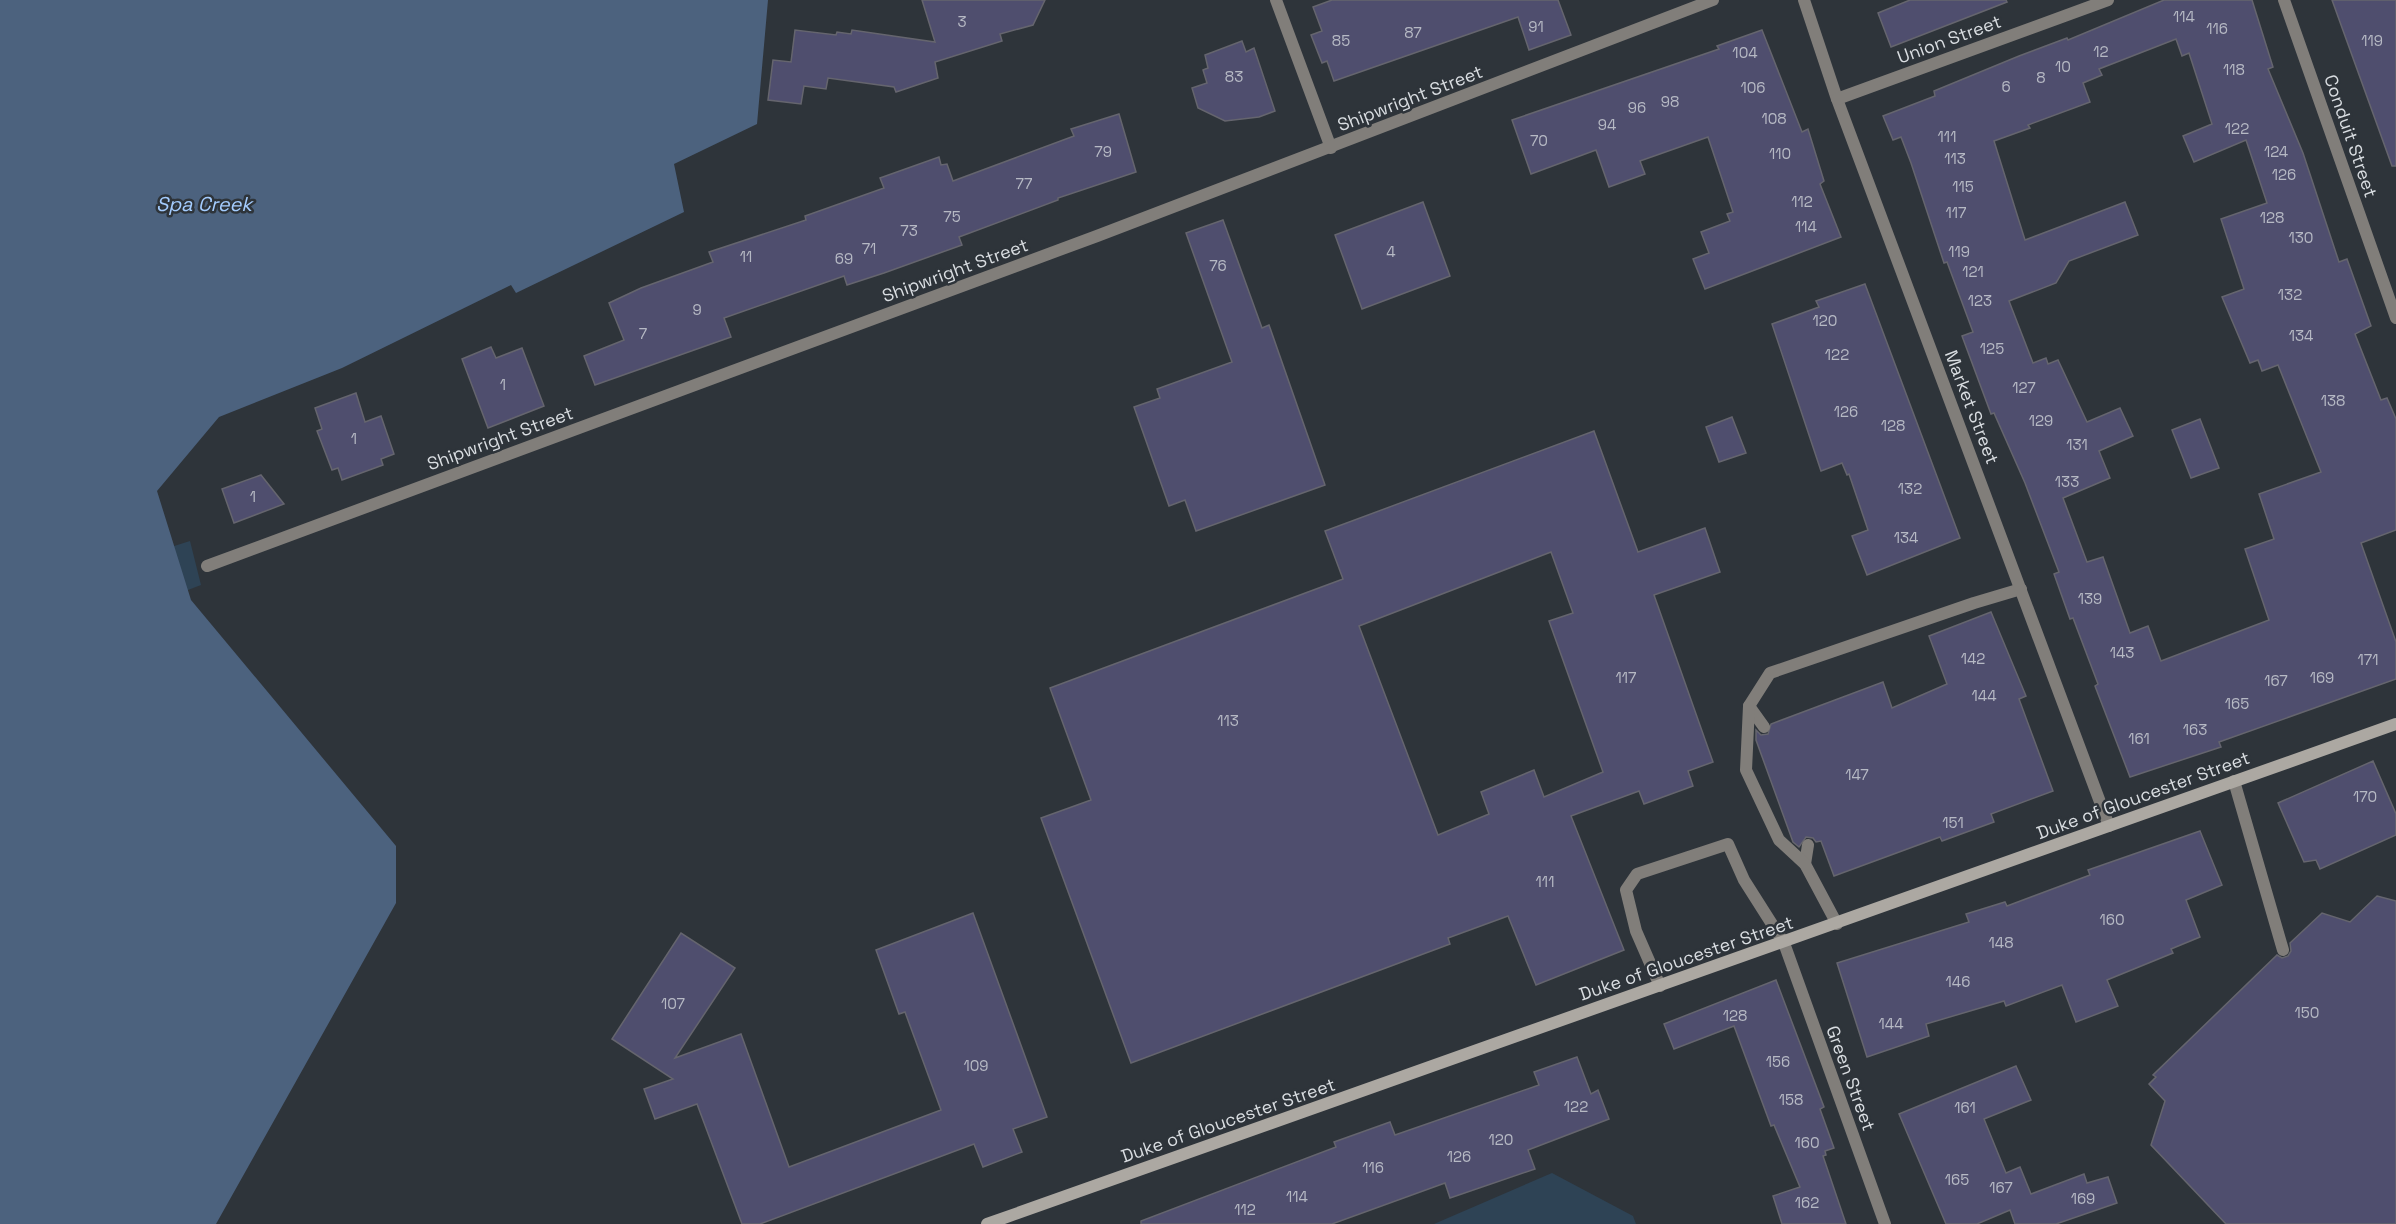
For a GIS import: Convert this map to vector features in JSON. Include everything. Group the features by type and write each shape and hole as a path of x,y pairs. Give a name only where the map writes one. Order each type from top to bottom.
{"main road":[{"name":"Duke of Gloucester Street","path":"987,1224 1005,1221 2396,724"}],"street":[{"path":"1276,0 1331,148"},
{"name":"Shipwright Street","path":"207,566 1331,148 1713,0"},
{"name":"Market Street","path":"1804,0 1838,99 2109,826"},
{"name":"Union Street","path":"1838,99 2108,0"},
{"name":"Conduit Street","path":"2284,0 2396,318"},
{"path":"1837,924 1805,864 1779,840 1746,770 1749,706 1770,673 2021,589"},
{"path":"1749,706 1764,727"},
{"path":"2234,781 2283,950"},
{"name":"Green Street","path":"1660,986 1636,931 1626,890 1637,874 1728,844 1744,880 1784,943 1885,1224"},
{"path":"1805,864 1808,845"}],"shaded area":[{"path":"190,541 201,585 167,598 171,547"},
{"path":"1552,1173 1633,1216 1636,1224 1434,1224"}],"water":[{"name":"Spa Creek","path":"0,0 768,0 757,124 674,164 684,212 516,293 511,285 342,368 219,417 157,491 191,600 396,846 396,903 216,1224 0,1224"}],"building":[{"path":"922,0 1045,0 1033,25 1000,34 1002,41 935,62 938,78 896,92 894,87 828,78 826,89 804,86 801,104 768,100 773,60 791,62 795,30 836,35 837,32 851,34 852,30 935,42"},
{"path":"1332,0 1558,0 1571,35 1529,50 1518,17 1334,81 1327,61 1322,63 1311,35 1322,31 1313,7"},
{"path":"1910,0 2006,0 2007,2 1891,47 1878,13"},
{"path":"2164,0 2252,0 2273,67 2268,69 2303,153 2339,262 2347,259 2371,326 2355,334 2381,400 2387,398 2396,419 2396,530 2361,543 2396,642 2396,679 2219,742 2221,747 2130,777 2095,686 2098,684 2073,618 2070,619 2054,574 2059,572 2025,483 1994,413 1991,414 1962,336 1973,332 1947,262 1944,263 1911,163 1901,137 1893,140 1883,116 1935,96 1934,91 2019,56 2067,38 2068,40","holes":["2176,39 2182,56 2189,53 2212,124 2183,136 2194,162 2246,140 2267,203 2221,219 2244,289 2222,297 2250,363 2258,360 2262,371 2278,365 2321,472 2259,494 2274,539 2245,549 2269,620 2161,661 2148,626 2130,633 2103,557 2087,562 2063,498 2110,478 2099,451 2133,436 2120,408 2087,422 2058,360 2048,364 2046,358 2033,363 2009,301 2056,283 2069,261 2138,235 2125,202 2025,240 1994,141 2030,128 2028,125 2090,102 2083,83 2102,75 2099,69"]},
{"path":"2332,0 2396,0 2396,166 2392,166"},
{"path":"1762,30 1802,132 1808,129 1824,181 1820,184 1841,237 1705,289 1693,259 1709,253 1701,232 1730,221 1727,214 1733,212 1708,137 1640,161 1645,174 1609,187 1596,150 1531,174 1512,120 1719,49 1717,46"},
{"path":"1242,41 1246,52 1254,48 1275,111 1259,117 1225,121 1198,108 1192,88 1207,83 1203,70 1208,68 1205,55"},
{"path":"1119,114 1136,172 1058,198 1058,200 959,237 962,245 884,273 847,285 844,276 724,318 731,337 595,385 584,356 624,340 609,303 641,288 713,262 709,252 806,220 805,216 884,188 880,178 939,157 941,165 947,164 953,181 1074,136 1071,129"},
{"path":"1423,202 1450,276 1362,309 1335,235"},
{"path":"1223,220 1262,328 1269,325 1325,485 1196,531 1185,500 1169,506 1134,407 1160,398 1157,389 1232,362 1186,233"},
{"path":"1865,284 1960,538 1867,575 1852,536 1868,530 1849,474 1847,475 1842,463 1821,471 1772,324 1819,307 1816,301"},
{"path":"491,347 496,358 522,348 544,406 488,428 462,359"},
{"path":"356,393 365,422 381,416 394,454 381,459 383,465 342,480 338,468 332,470 317,431 322,429 315,408"},
{"path":"1732,417 1746,453 1719,462 1706,427"},
{"path":"2200,419 2219,468 2191,478 2172,430"},
{"path":"1594,431 1638,552 1705,528 1720,572 1654,595 1713,762 1688,771 1693,786 1644,804 1639,791 1571,816 1624,950 1536,985 1508,916 1448,938 1450,944 1131,1063 1041,818 1091,800 1050,688 1343,579 1325,531","holes":["1551,552 1573,613 1549,621 1603,772 1544,797 1534,770 1481,792 1489,814 1438,835 1359,626"]},
{"path":"261,475 284,504 234,523 222,489"},
{"path":"1991,612 2026,696 2019,699 2053,791 1991,814 1994,822 1942,841 1940,837 1834,876 1821,841 1816,842 1813,838 1806,837 1799,847 1793,842 1756,740 1756,730 1761,735 1768,734 1771,724 1883,682 1892,708 1947,684 1929,636"},
{"path":"2373,761 2396,814 2396,835 2320,869 2316,860 2304,862 2278,803"},
{"path":"2200,831 2222,885 2186,900 2200,937 2171,949 2173,953 2107,980 2118,1006 2076,1022 2062,985 2006,1006 2004,1001 1926,1024 1929,1036 1867,1057 1837,963 1969,922 1966,914 2005,902 2007,906 2090,875 2088,870"},
{"path":"2377,896 2396,901 2396,1224 2226,1224 2151,1145 2165,1101 2149,1084 2156,1077 2153,1075 2277,955 2282,958 2288,956 2291,951 2290,943 2322,913 2350,922"},
{"path":"973,913 1047,1117 1013,1129 1022,1152 983,1167 974,1144 760,1224 742,1224 697,1104 655,1119 644,1089 673,1079 612,1039 681,933 735,968 675,1058 741,1034 789,1167 941,1110 905,1012 899,1014 876,950"},
{"path":"1776,980 1824,1107 1820,1109 1834,1148 1825,1151 1826,1155 1823,1156 1846,1224 1782,1224 1773,1196 1800,1187 1774,1125 1771,1126 1734,1026 1674,1049 1664,1024"},
{"path":"1577,1057 1591,1094 1598,1090 1609,1119 1528,1150 1535,1169 1450,1198 1445,1183 1332,1224 1141,1224 1141,1221 1336,1147 1334,1142 1390,1122 1395,1135 1539,1085 1534,1072"},
{"path":"2016,1066 2031,1100 1984,1119 2006,1173 2020,1167 2031,1194 2084,1174 2087,1183 2108,1177 2117,1203 2056,1224 2015,1224 2010,1210 1977,1224 1946,1224 1899,1114"}]}
